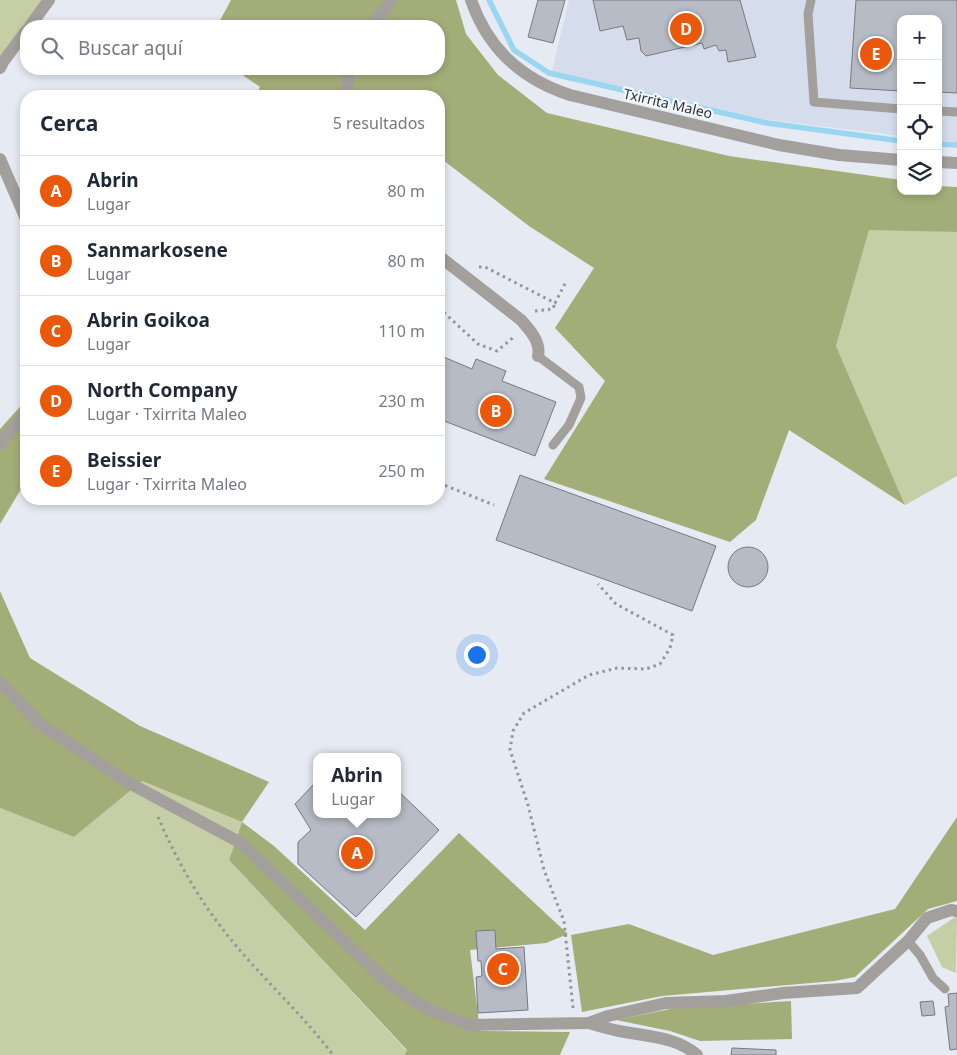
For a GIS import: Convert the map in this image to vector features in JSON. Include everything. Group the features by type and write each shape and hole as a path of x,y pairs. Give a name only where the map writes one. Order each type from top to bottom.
{"street":[{"path":"35,20 50,0"},
{"path":"376,20 392,0"},
{"name":"Txirrita Maleo","path":"471,0 480,22 495,46 519,69 552,89 570,95 779,145 839,155 897,160"},
{"path":"0,68 2,62 20,39"},
{"path":"346,90 349,75"},
{"path":"0,159 20,205"},
{"path":"942,162 957,162"},
{"path":"445,261 521,320 530,330 536,342 539,350 538,356"},
{"path":"0,444 20,420"},
{"path":"0,682 40,724 129,783 242,843 388,982 425,1008 469,1026 589,1023 608,1016 666,1003 726,1001 782,992 857,988 908,941 927,918 951,910 957,911"},
{"path":"589,1023 619,1031 656,1036 684,1047 697,1055"}],"lane":[{"path":"811,0 808,14 814,102 897,108"},
{"path":"942,111 957,112"},
{"path":"538,356 579,387 581,398 569,425 553,446"},
{"path":"908,941 920,955 932,978 945,989"}],"path":[{"path":"528,312 553,309 555,303"},
{"path":"445,485 494,505"},
{"path":"574,1024 564,922 544,870 528,805 510,750 513,731 524,713 589,675 617,668 646,669 660,664 670,648 673,635 616,604 598,584"},
{"path":"155,810 177,857 205,905 225,933 304,1019 333,1055"}],"shaded area":[{"path":"569,0 957,0 957,142 942,141 942,15 897,15 897,136 754,118 552,71"}],"green space":[{"path":"0,0 43,0 28,20 20,20 20,32 0,59"},
{"path":"231,0 456,0 466,34 498,75 547,113 729,156 897,179 897,195 942,195 942,186 957,187 957,232 869,230 836,346 905,505 789,430 756,520 730,542 544,479 605,381 555,328 594,268 529,226 445,162 445,90 259,90 260,87 243,75 445,75 445,20 220,20"},
{"path":"869,229 957,232 957,476 905,505 836,346"},
{"path":"20,407 20,491 0,524 0,429"},
{"path":"0,591 30,658 140,726 269,782 242,822 142,781 74,837 0,808"},
{"path":"142,781 242,822 229,860 407,1051 405,1055 0,1055 0,808 74,837"},
{"path":"957,817 957,901 928,909 855,977 834,981 662,996 582,1012 571,935 629,924 713,955 895,909"},
{"path":"242,822 274,846 365,930 459,833 568,934 546,943 470,950 480,1031 570,1032 560,1055 405,1055 407,1050 229,860"},
{"path":"957,917 956,973 942,967 927,936"},
{"path":"791,1001 792,1039 700,1041 670,1031 616,1020 675,1008"}],"building":[{"path":"538,0 565,0 553,43 528,37"},
{"path":"593,0 740,0 756,57 728,62 726,50 719,51 716,45 704,49 702,43 646,56 641,51 639,38 627,40 623,26 600,31"},
{"path":"856,0 957,0 957,93 942,92 942,15 897,15 897,91 850,88"},
{"path":"445,358 472,369 476,359 506,371 502,381 556,402 535,456 445,421"},
{"path":"520,475 716,546 692,611 496,540"},
{"path":"752,547 759,550 765,556 768,567 767,575 759,584 752,587 744,587 737,584 729,575 728,563 731,556 740,548"},
{"path":"313,785 313,818 401,818 401,794 439,830 356,917 298,864 298,842 311,830 295,804"},
{"path":"495,930 496,949 524,947 528,1010 478,1013 476,977 482,976 481,961 478,961 476,931"},
{"path":"957,993 957,1049 950,1050 945,1007 949,1006 948,994"},
{"path":"933,1001 935,1015 922,1016 920,1002"},
{"path":"732,1048 776,1050 776,1055 731,1055"}],"waterway":[{"path":"489,0 514,50 549,73 767,123 897,140"},
{"path":"942,144 957,145"}],"place":[{"name":"North Company","path":"686,29"},
{"name":"Beissier","path":"876,54"},
{"name":"Sanmarkosene","path":"496,411"},
{"name":"Abrin","path":"357,853"},
{"name":"Abrin Goikoa","path":"503,969"}]}
